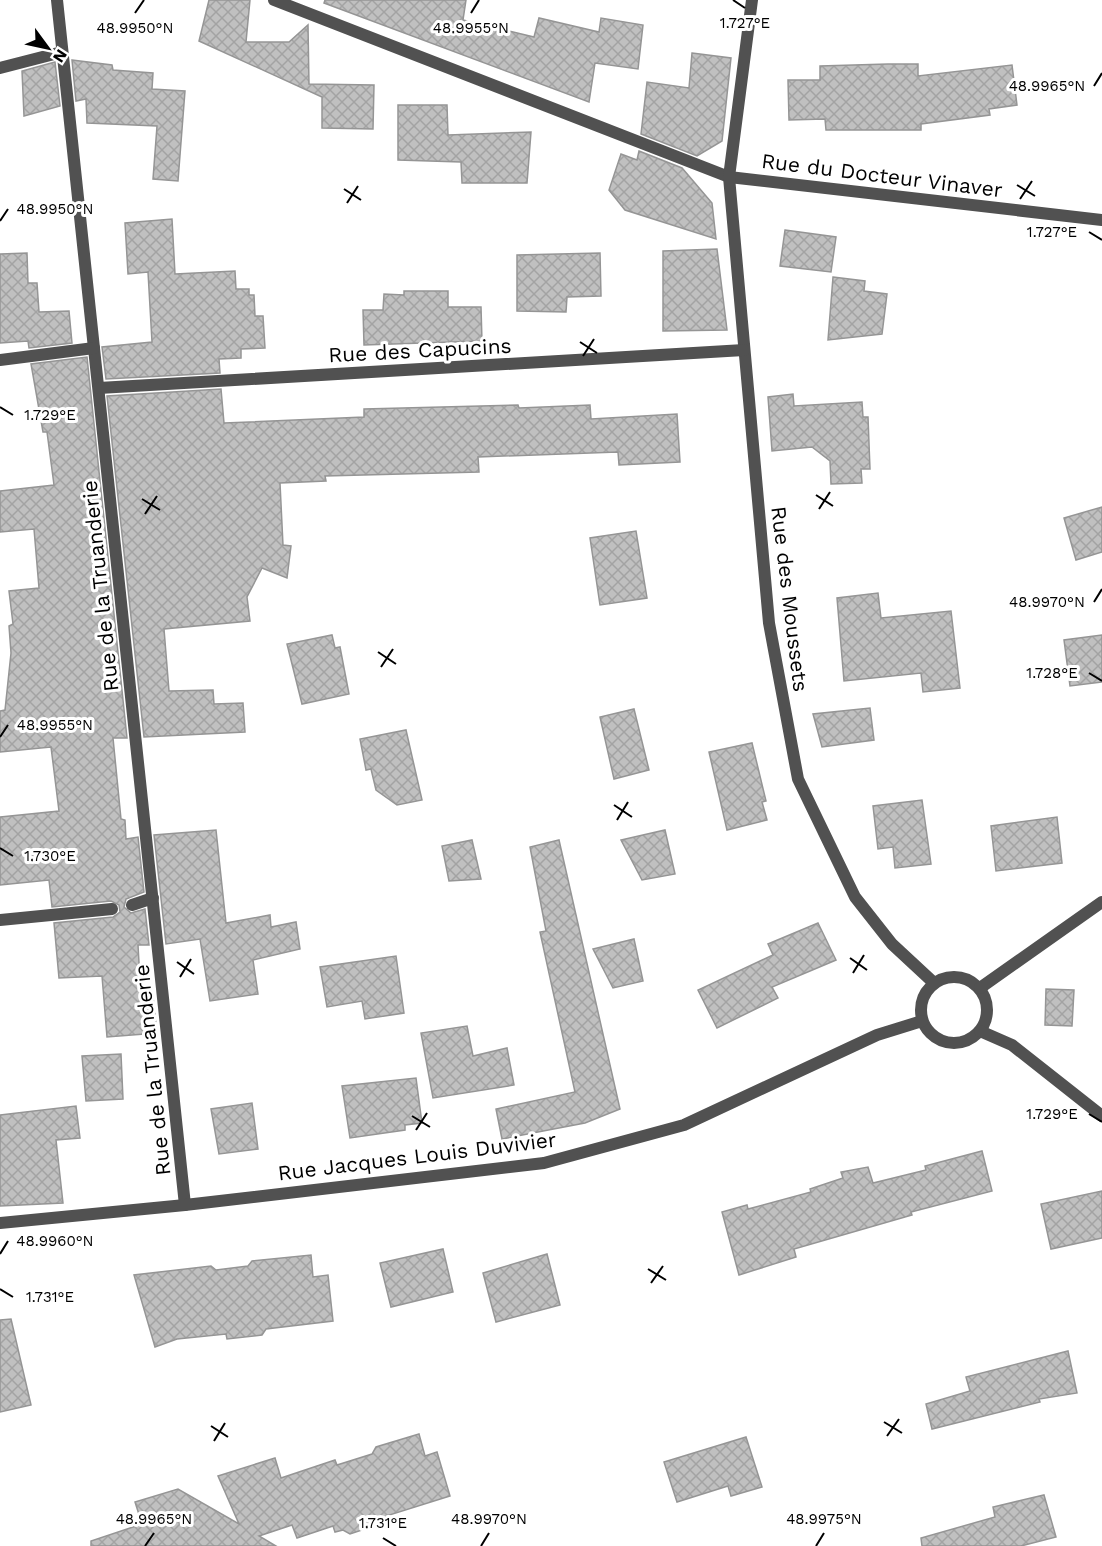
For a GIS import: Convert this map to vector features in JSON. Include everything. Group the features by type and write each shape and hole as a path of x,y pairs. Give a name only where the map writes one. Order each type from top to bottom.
{"street":[{"name":"Rue de la Truanderie","path":"57,0 185,1205"},
{"name":"Rue du Docteur Vinaver","path":"274,0 729,177 1102,220"},
{"name":"Rue des Moussets","path":"752,0 729,177 769,623 798,779 855,897 892,944 934,983"},
{"path":"0,68 62,52"},
{"path":"0,360 94,348"},
{"name":"Rue des Capucins","path":"99,388 744,350"},
{"path":"132,904 153,898"},
{"path":"980,988 1102,902"},
{"path":"0,920 112,909"},
{"path":"958,977 980,988 987,1010 980,1031 962,1042 942,1041 930,1033 922,1021 921,1007 925,994 934,983 946,978 958,977"},
{"name":"Rue Jacques Louis Duvivier","path":"0,1223 185,1205 544,1163 684,1125 877,1035 922,1021"},
{"path":"980,1031 1012,1045 1102,1116"}],"building":[{"path":"209,0 250,0 246,42 289,42 308,25 309,84 374,85 373,129 322,128 322,97 199,41"},
{"path":"325,0 466,0 463,20 534,37 539,18 599,32 601,18 643,25 638,69 595,63 589,102 324,3"},
{"path":"692,53 731,58 722,141 697,156 641,134 647,82 689,88"},
{"path":"72,60 112,65 113,70 153,73 152,89 185,91 178,181 153,179 157,126 87,123 86,99 76,101"},
{"path":"55,62 60,106 24,116 22,71"},
{"path":"918,64 918,76 1012,65 1017,105 989,109 990,115 921,124 921,130 826,130 825,119 789,120 788,80 820,80 820,66"},
{"path":"398,105 447,105 448,135 531,132 527,183 462,183 461,162 398,160"},
{"path":"639,151 682,168 712,203 716,239 625,210 609,190 621,154 637,160"},
{"path":"172,219 175,274 235,271 236,289 249,289 249,295 254,295 255,316 263,316 265,348 241,349 241,358 219,359 220,373 106,379 102,347 152,342 148,272 128,274 125,223"},
{"path":"785,230 836,237 831,272 780,266"},
{"path":"717,249 727,330 663,331 663,251"},
{"path":"27,253 28,283 37,283 39,312 69,311 72,343 29,348 28,341 0,343 0,254"},
{"path":"600,253 601,296 567,297 566,312 517,311 517,255"},
{"path":"833,277 865,281 864,291 887,294 882,334 828,340"},
{"path":"404,291 448,291 448,307 481,307 482,341 364,345 363,310 383,310 384,294 404,295"},
{"path":"87,357 127,738 113,738 121,819 125,820 126,839 138,837 144,892 126,899 124,907 131,913 145,909 149,945 138,945 141,998 153,997 157,1033 107,1037 102,976 59,978 54,923 113,917 120,912 119,905 111,901 52,907 49,880 0,885 0,817 59,811 51,747 0,752 0,711 5,710 11,653 9,626 13,624 9,591 39,588 34,529 0,532 0,491 54,485 47,432 43,432 31,364"},
{"path":"221,389 224,423 364,417 364,409 518,405 519,408 590,405 591,419 677,414 680,462 619,465 618,452 478,457 479,472 325,476 326,481 280,483 283,545 291,546 287,578 262,568 247,597 250,621 164,629 169,691 213,690 214,704 243,703 245,732 144,737 107,396"},
{"path":"793,394 794,406 862,402 863,417 868,417 870,469 861,469 862,483 831,484 830,461 812,447 772,451 768,397"},
{"path":"1102,507 1102,552 1076,560 1064,518"},
{"path":"636,531 647,598 600,605 590,538"},
{"path":"878,593 881,618 951,611 960,688 923,692 921,673 844,681 837,598"},
{"path":"332,635 335,648 340,647 349,694 302,704 287,644"},
{"path":"1102,635 1102,682 1070,686 1064,640"},
{"path":"870,708 874,740 822,747 813,714"},
{"path":"634,709 649,770 614,779 600,717"},
{"path":"406,730 422,800 397,805 376,790 371,769 366,770 360,739"},
{"path":"752,743 766,801 762,802 767,820 727,830 709,752"},
{"path":"922,800 931,864 895,868 893,847 878,849 873,806"},
{"path":"1057,817 1062,863 996,871 991,826"},
{"path":"216,830 226,923 270,915 271,927 296,922 300,949 253,960 258,994 210,1001 200,939 166,944 154,835"},
{"path":"665,830 675,874 642,880 621,840"},
{"path":"472,840 481,879 449,881 442,846"},
{"path":"559,840 620,1109 585,1123 502,1139 496,1109 575,1092 540,932 546,931 530,847"},
{"path":"818,923 836,960 772,987 778,998 717,1028 698,990 773,955 768,944"},
{"path":"634,939 643,981 613,988 593,949"},
{"path":"396,956 404,1013 365,1019 362,1001 327,1007 320,967"},
{"path":"1046,989 1074,990 1072,1026 1045,1025"},
{"path":"467,1026 473,1056 507,1048 514,1085 433,1098 421,1033"},
{"path":"121,1054 123,1099 86,1101 82,1056"},
{"path":"416,1078 422,1123 405,1125 405,1130 350,1138 342,1086"},
{"path":"252,1103 258,1149 219,1154 211,1109"},
{"path":"76,1106 80,1138 56,1140 63,1203 0,1206 0,1115"},
{"path":"982,1151 992,1191 911,1212 912,1215 794,1249 796,1257 739,1275 722,1212 747,1205 748,1209 811,1192 810,1189 843,1178 841,1172 868,1167 873,1183 926,1170 925,1166"},
{"path":"1102,1191 1102,1238 1051,1249 1041,1204"},
{"path":"443,1249 453,1292 391,1307 380,1263"},
{"path":"547,1254 560,1305 496,1322 483,1273"},
{"path":"311,1255 313,1277 328,1275 333,1321 266,1329 262,1335 227,1339 226,1334 177,1339 155,1347 134,1275 211,1266 216,1270 248,1266 252,1261"},
{"path":"11,1319 31,1405 0,1412 0,1320"},
{"path":"1068,1351 1077,1393 1039,1399 1040,1402 932,1429 926,1404 970,1391 966,1377"},
{"path":"419,1434 425,1456 437,1452 450,1496 386,1516 383,1523 350,1534 343,1530 335,1532 333,1526 297,1538 292,1525 259,1536 276,1546 91,1546 91,1541 142,1524 135,1502 178,1489 239,1524 218,1476 275,1458 281,1478 335,1460 337,1465 372,1454 376,1447"},
{"path":"746,1437 762,1487 731,1496 728,1486 677,1502 664,1462"},
{"path":"1044,1495 1056,1537 1021,1546 922,1546 921,1538 995,1517 993,1507"}]}
